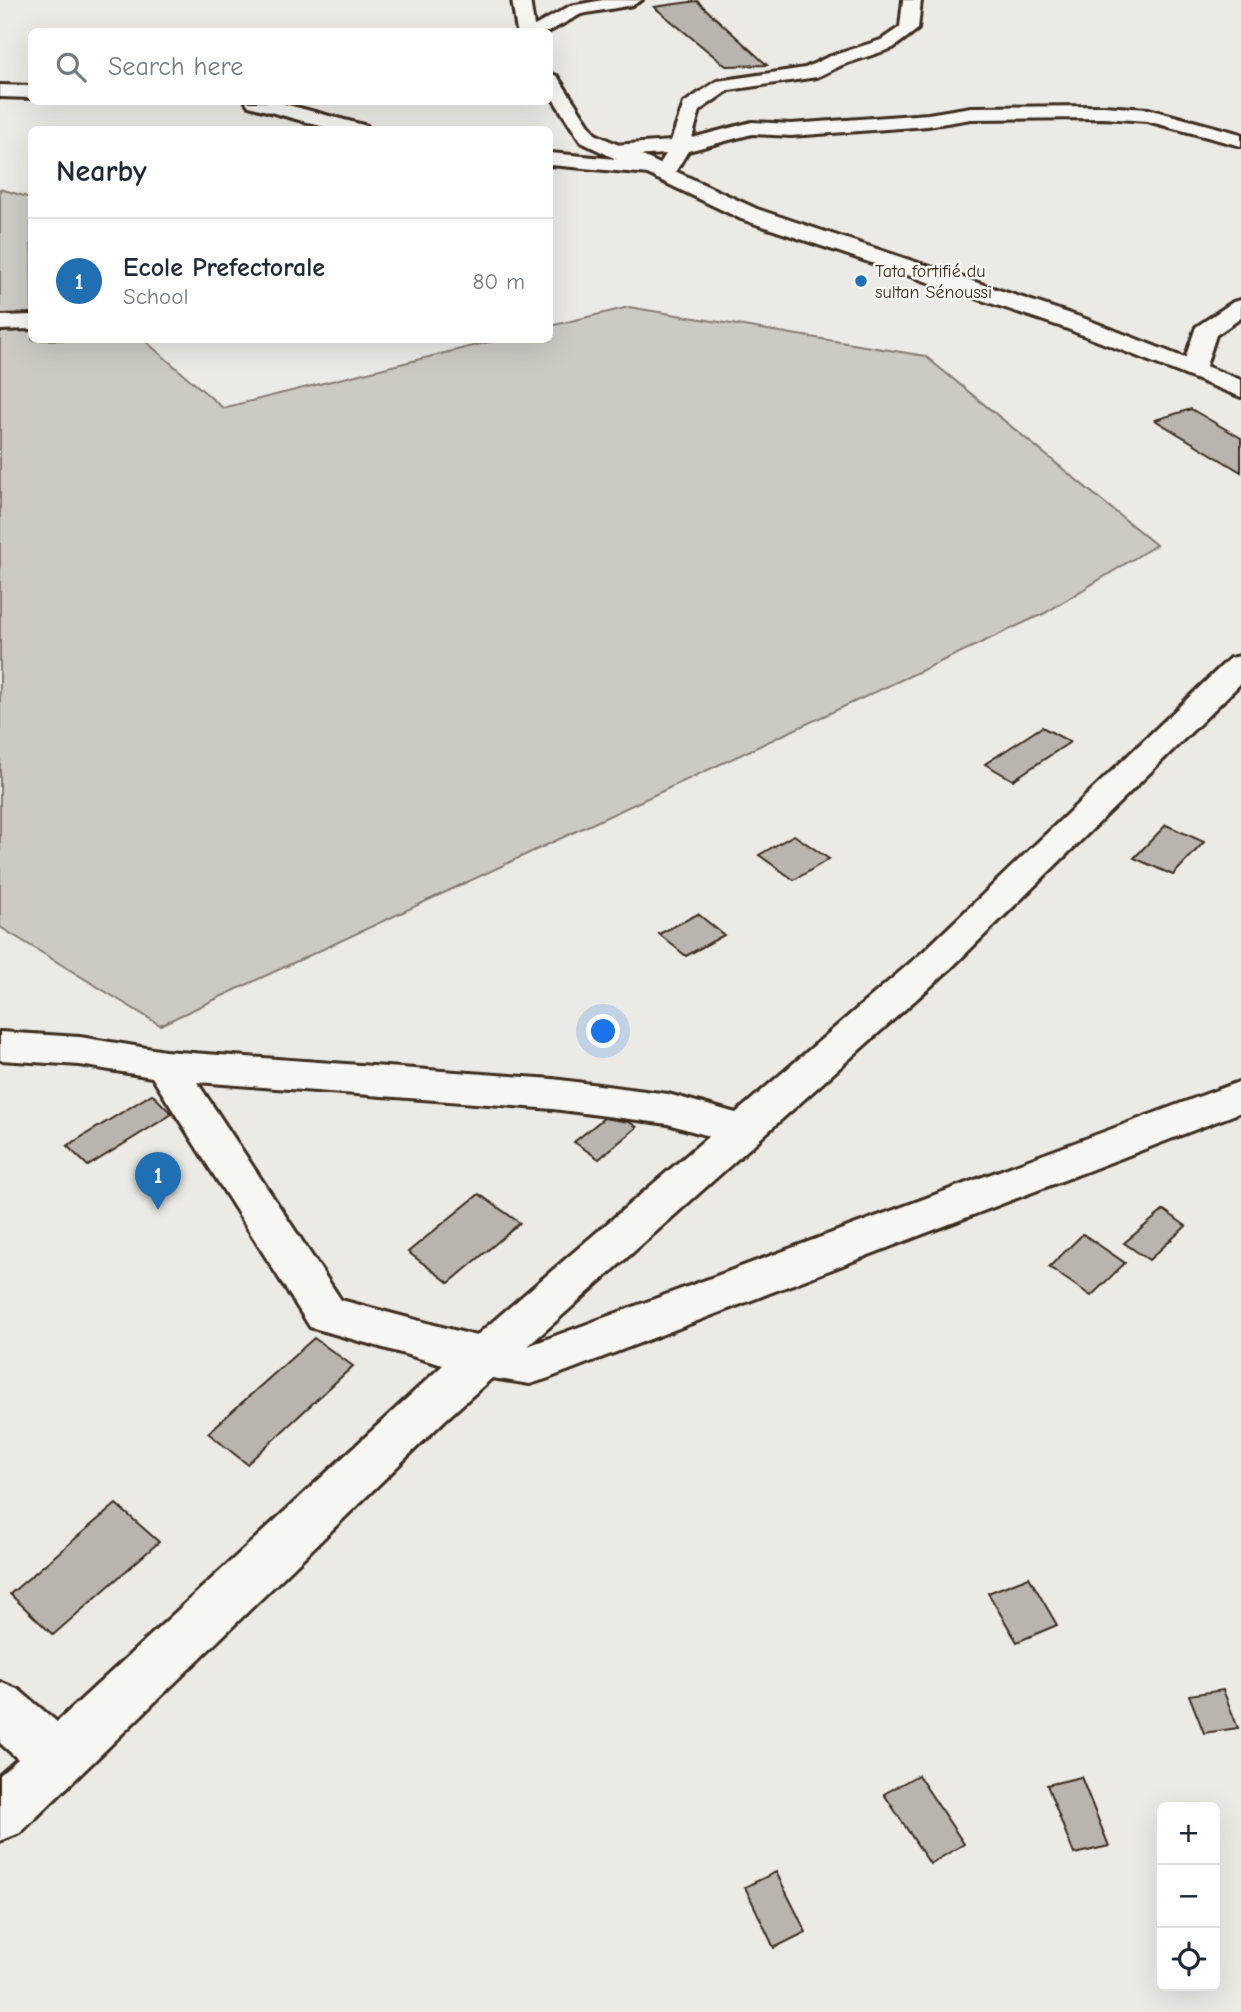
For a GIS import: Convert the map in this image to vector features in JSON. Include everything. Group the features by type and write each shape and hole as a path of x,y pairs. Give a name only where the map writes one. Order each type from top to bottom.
{"street":[{"path":"521,0 525,28"},
{"path":"541,28 576,10 633,0"},
{"path":"656,172 680,147 691,107 723,85 810,73 835,61 887,44 909,29 912,0"},
{"path":"553,85 588,138 749,214 1074,323 1241,389"},
{"path":"0,91 28,92"},
{"path":"267,105 345,126"},
{"path":"614,151 680,147 752,128 791,130 928,120 971,113 1103,112 1148,115 1241,140"},
{"path":"553,159 656,172"},
{"path":"1194,370 1205,332 1241,307"},
{"path":"0,323 28,322"},
{"path":"0,1813 408,1425 937,960 1241,665"},
{"path":"0,1046 80,1051 165,1065 553,1094 668,1109 742,1130"},
{"path":"165,1065 326,1314 483,1357 530,1365 1241,1096"},
{"path":"0,1708 57,1758"}],"shaded area":[{"path":"0,189 28,197 28,343 147,343 223,408 485,343 553,343 553,325 629,307 925,356 1156,545 1045,613 160,1025 0,927"}],"building":[{"path":"697,1 767,65 726,66 654,7"},
{"path":"1191,409 1241,438 1241,472 1155,420"},
{"path":"1042,727 1070,742 1013,780 985,764"},
{"path":"1166,825 1204,842 1173,875 1134,858"},
{"path":"794,835 829,859 794,880 759,855"},
{"path":"698,914 724,935 686,956 659,934"},
{"path":"152,1094 172,1114 88,1166 67,1146"},
{"path":"604,1118 629,1122 637,1127 599,1159 574,1142"},
{"path":"479,1194 520,1223 449,1283 408,1252"},
{"path":"1164,1210 1186,1226 1149,1260 1124,1243"},
{"path":"1083,1234 1125,1263 1091,1296 1049,1267"},
{"path":"314,1338 353,1366 247,1464 208,1433"},
{"path":"116,1504 159,1542 53,1635 10,1594"},
{"path":"1029,1577 1057,1625 1017,1642 988,1593"},
{"path":"1223,1690 1238,1728 1204,1733 1189,1695"},
{"path":"918,1775 964,1844 930,1864 884,1794"},
{"path":"1081,1777 1109,1846 1074,1854 1047,1785"},
{"path":"776,1872 806,1932 774,1948 745,1887"}],"place":[{"name":"Tata fortifié du sultan Sénoussi","path":"861,281"},
{"name":"Ecole Prefectorale","path":"158,1210"}]}
